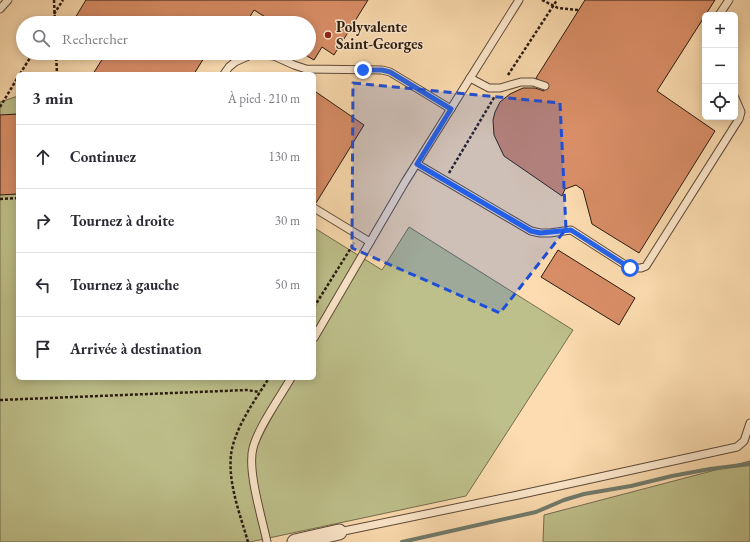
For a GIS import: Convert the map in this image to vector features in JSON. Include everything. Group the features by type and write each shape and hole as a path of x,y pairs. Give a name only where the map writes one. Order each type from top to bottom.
{"street":[{"path":"295,542 339,532"}],"lane":[{"path":"316,335 417,164 519,0"},
{"path":"721,12 729,0"},
{"path":"225,72 229,67 240,60"},
{"path":"283,60 306,69 382,70 390,72 451,109"},
{"path":"470,78 489,88 500,88 521,82 533,82 545,86"},
{"path":"417,164 531,231 545,233 571,230 630,268 641,268 646,266 739,119 741,112 738,105"},
{"path":"316,209 370,242"},
{"path":"267,542 252,472 252,449 256,438 290,380"},
{"path":"339,532 518,496 737,448 744,441 750,423"}],"path":[{"path":"54,0 54,14"},
{"path":"54,14 63,0"},
{"path":"542,0 558,8 578,10"},
{"path":"506,80 557,0"},
{"path":"21,72 29,60"},
{"path":"56,60 57,72"},
{"path":"0,108 16,80"},
{"path":"445,180 490,103"},
{"path":"0,199 16,198"},
{"path":"316,304 359,235"},
{"path":"0,400 248,390 260,392"}],"highlighted area":[{"path":"353,83 560,103 566,229 500,313 352,248"}],"green space":[{"path":"16,97 16,380 316,380 316,229 382,270 409,227 573,330 466,496 250,542 0,542 0,102"},
{"path":"750,461 750,542 543,542 544,515"}],"building":[{"name":"Polyvalente Saint-Georges","path":"86,0 368,0 334,55 322,47 316,57 316,16 264,16 254,10 250,16 76,16"},
{"path":"585,0 715,0 707,12 702,12 702,20 657,91 715,131 639,253 592,224 583,190 576,185 565,189 562,196 504,156 494,135 493,120 495,112 500,102 510,94 523,88 535,88 544,91 545,85 536,78"},
{"path":"102,60 203,60 195,72 94,72"},
{"path":"316,92 364,125 316,203"},
{"path":"16,114 16,194 0,195 0,115"},
{"path":"558,250 635,298 619,325 541,277"}],"waterway":[{"path":"402,542 536,512 564,500 584,494 631,486 710,469 750,464"}],"place":[{"name":"Polyvalente Saint-Georges","path":"328,35"}],"route":[{"path":"363,70 382,70 390,72 451,109 417,164 531,231 550,233 571,230 630,268"}]}
